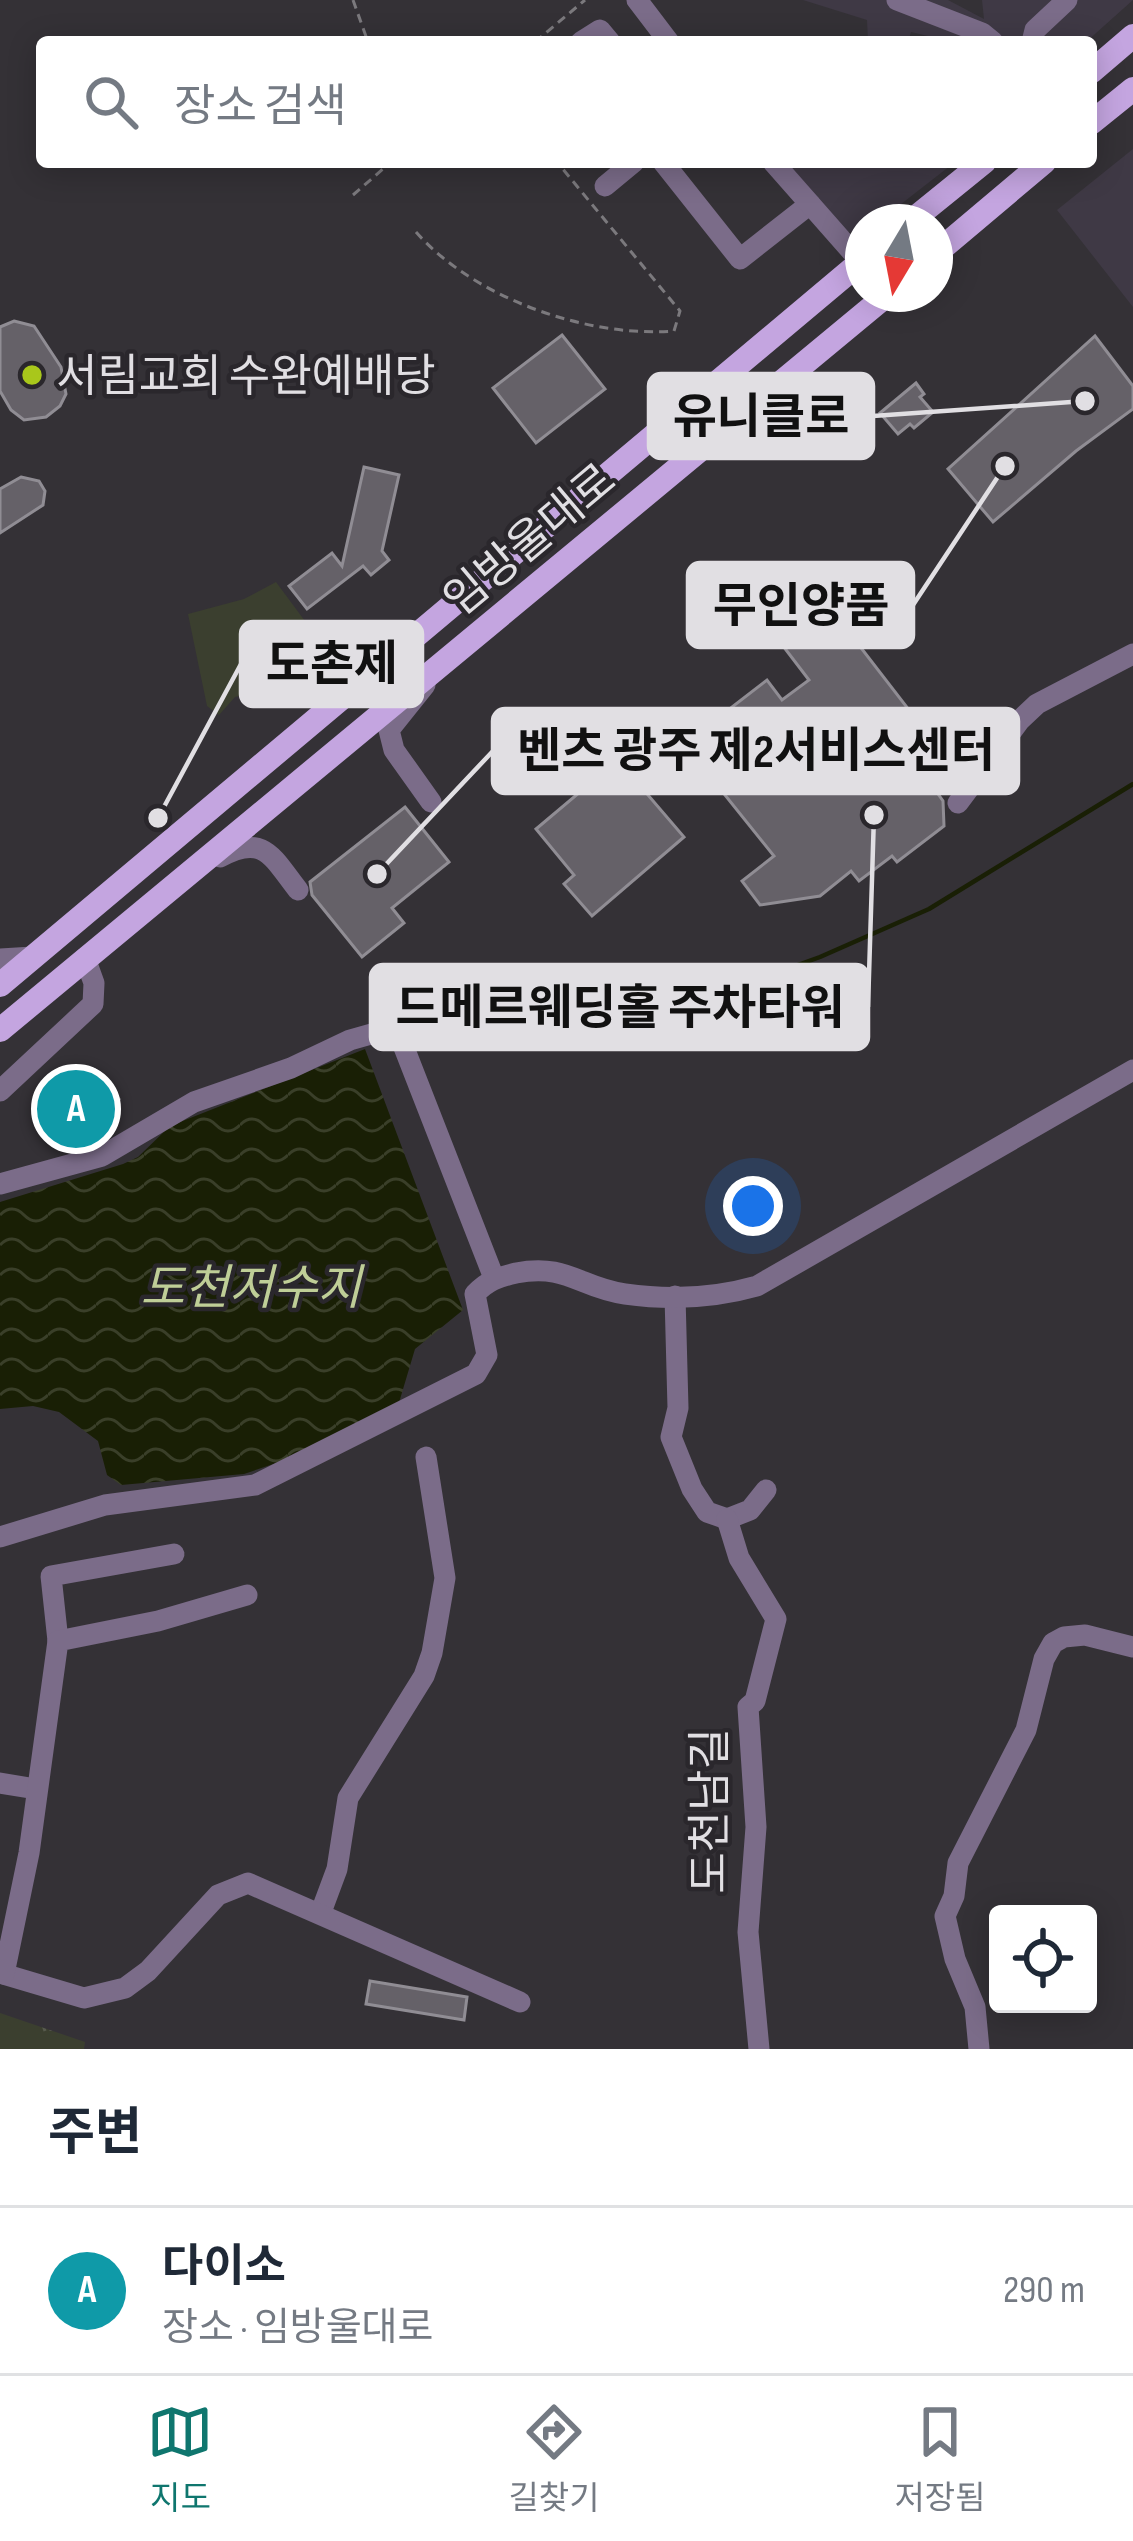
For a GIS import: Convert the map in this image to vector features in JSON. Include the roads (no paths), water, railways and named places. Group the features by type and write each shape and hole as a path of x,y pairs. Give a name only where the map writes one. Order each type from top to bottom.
{"main road":[{"path":"1097,67 1133,36"},
{"path":"1097,119 1133,89"},
{"path":"932,204 977,168"},
{"path":"953,239 1037,168"},
{"name":"임방울대로","path":"0,985 845,275"},
{"name":"임방울대로","path":"0,1030 866,312"}],"street":[{"path":"637,0 664,36"},
{"path":"897,0 986,36"},
{"path":"1033,36 1067,0"},
{"path":"605,186 627,168"},
{"path":"668,168 740,259 810,204"},
{"path":"778,168 845,242"},
{"path":"958,803 1037,704 1133,654"},
{"path":"431,802 394,750 389,730 433,673"},
{"path":"187,874 241,845 256,846 270,854 298,890"},
{"path":"0,958 33,958"},
{"path":"0,1091 93,1004 94,983 85,958"},
{"path":"0,1184 102,1156 194,1102 291,1068 350,1040 396,1027 494,1278"},
{"path":"0,1537 105,1505 255,1485 476,1374 487,1354 476,1294 494,1278 537,1269 560,1270 619,1293 675,1296 727,1294 770,1279 1133,1070"},
{"name":"도천남길","path":"675,1296 678,1408 671,1437 700,1505 727,1519 740,1558 776,1619 755,1701 748,1707 756,1827 748,1932 759,2049"},
{"path":"321,1912 337,1869 348,1798 424,1676 432,1653 446,1578 426,1457"},
{"path":"727,1519 750,1510 766,1490"},
{"path":"174,1554 51,1576 58,1641 29,1853 2,1974 84,1998 125,1988 148,1971 218,1895 248,1883 520,2002"},
{"path":"58,1641 158,1622 247,1595"},
{"path":"979,2049 975,2007 955,1959 945,1916 954,1896 958,1863 1026,1730 1044,1659 1053,1643 1085,1635 1133,1647"},
{"path":"0,1783 36,1789"}],"water":[{"name":"도천저수지","path":"365,1049 463,1310 415,1349 398,1406 306,1453 244,1474 121,1485 107,1475 98,1441 59,1412 33,1406 0,1409 0,1202 123,1164 138,1157 170,1126"}],"waterway":[{"path":"609,1033 820,957 929,909 1133,784"}],"place":[{"name":"서림교회 수완예배당","path":"32,375"},
{"name":"유니클로","path":"1085,401"},
{"name":"무인양품","path":"1005,466"},
{"name":"드메르웨딩홀 주차타워","path":"874,815"},
{"name":"도촌제","path":"158,818"},
{"name":"벤츠 광주 제2서비스센터","path":"377,874"},
{"name":"다이소","path":"76,1109"}]}
